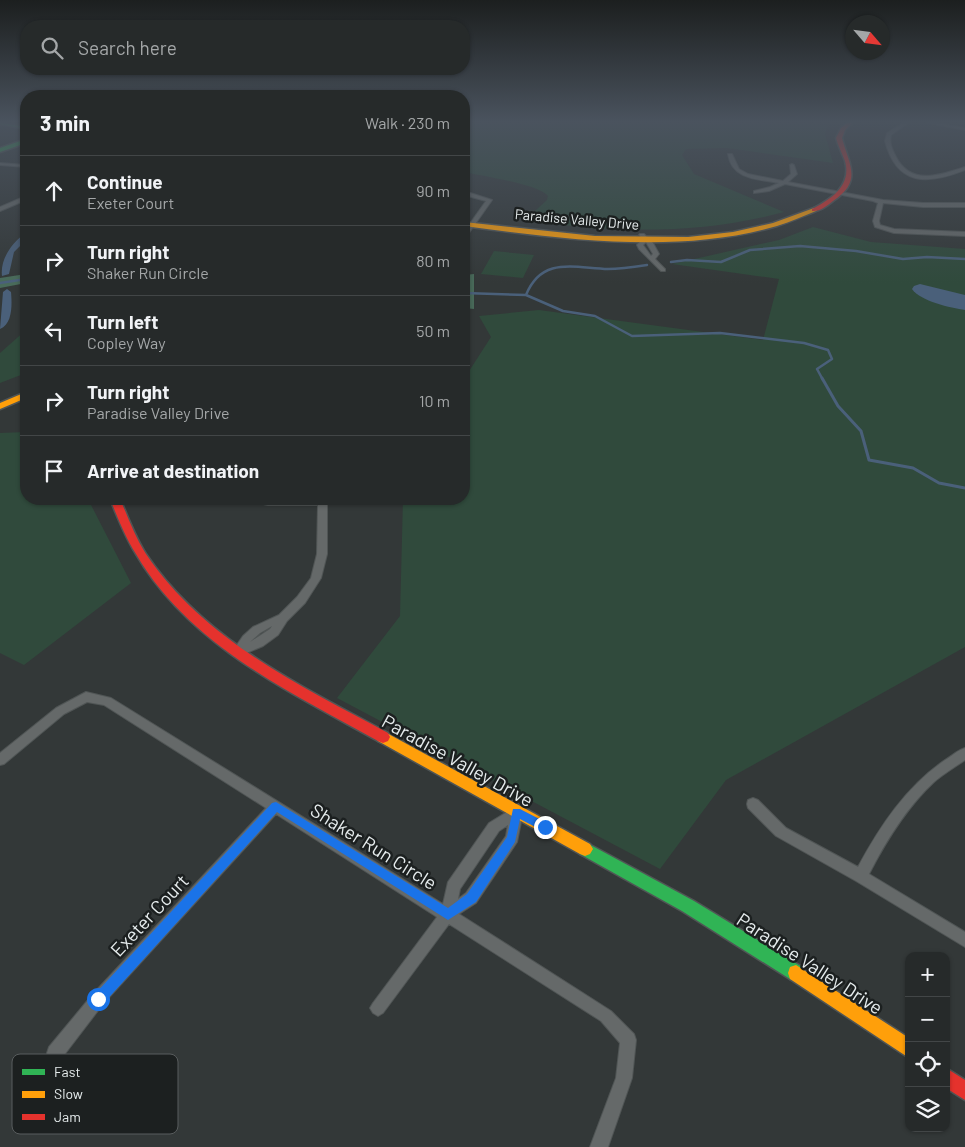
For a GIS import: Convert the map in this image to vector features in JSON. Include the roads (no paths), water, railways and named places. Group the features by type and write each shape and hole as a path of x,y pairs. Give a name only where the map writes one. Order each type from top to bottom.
{"street":[{"path":"758,177 871,201 923,205 965,205"},
{"path":"756,192 770,190 791,177"},
{"path":"834,193 839,177"},
{"path":"834,193 848,182 849,177"},
{"name":"Paradise Valley Drive","path":"470,222 643,238 714,231 768,221 798,211 834,193"},
{"path":"470,195 489,200 470,221"},
{"path":"2,207 20,200"},
{"path":"882,201 876,221 877,226 910,232 965,234"},
{"path":"643,238 640,245 645,255 653,258 663,270"},
{"path":"0,395 20,387"},
{"path":"0,406 20,398"},
{"name":"Paradise Valley Drive","path":"118,505 142,554 167,589 192,614 237,653 264,672 679,902 754,946 905,1046"},
{"path":"237,653 258,643 274,632 283,618 301,600 316,578 322,554 323,505"},
{"name":"Shaker Run Circle","path":"0,760 60,711 86,697 107,700 448,914 606,1016 628,1040 624,1078 600,1147"},
{"path":"862,876 877,846 901,809 931,778 965,753"},
{"path":"753,804 781,832 862,876 965,940"},
{"name":"Exeter Court","path":"55,1053 98,999 276,806"},
{"path":"448,914 453,887 494,827 516,812"},
{"path":"378,1008 448,914 472,898 512,838 516,812"},
{"path":"950,1080 965,1091"}],"water":[{"path":"920,284 965,295 965,310 944,306 922,297 912,289"}],"waterway":[{"path":"5,274 10,252 20,241"},
{"path":"671,262 687,260 721,262 750,250 800,246 856,251 903,259 927,257 965,259"},
{"path":"526,295 541,274 550,269 560,267 613,269 647,265"},
{"path":"0,283 20,280"},
{"path":"0,326 7,311 7,292"},
{"path":"470,293 526,295"},
{"path":"526,295 563,311 595,316 632,336 720,333 804,343 828,350 832,359 817,369 823,380"},
{"path":"822,378 838,406 861,431 869,460 913,468 939,483 965,488"}]}
